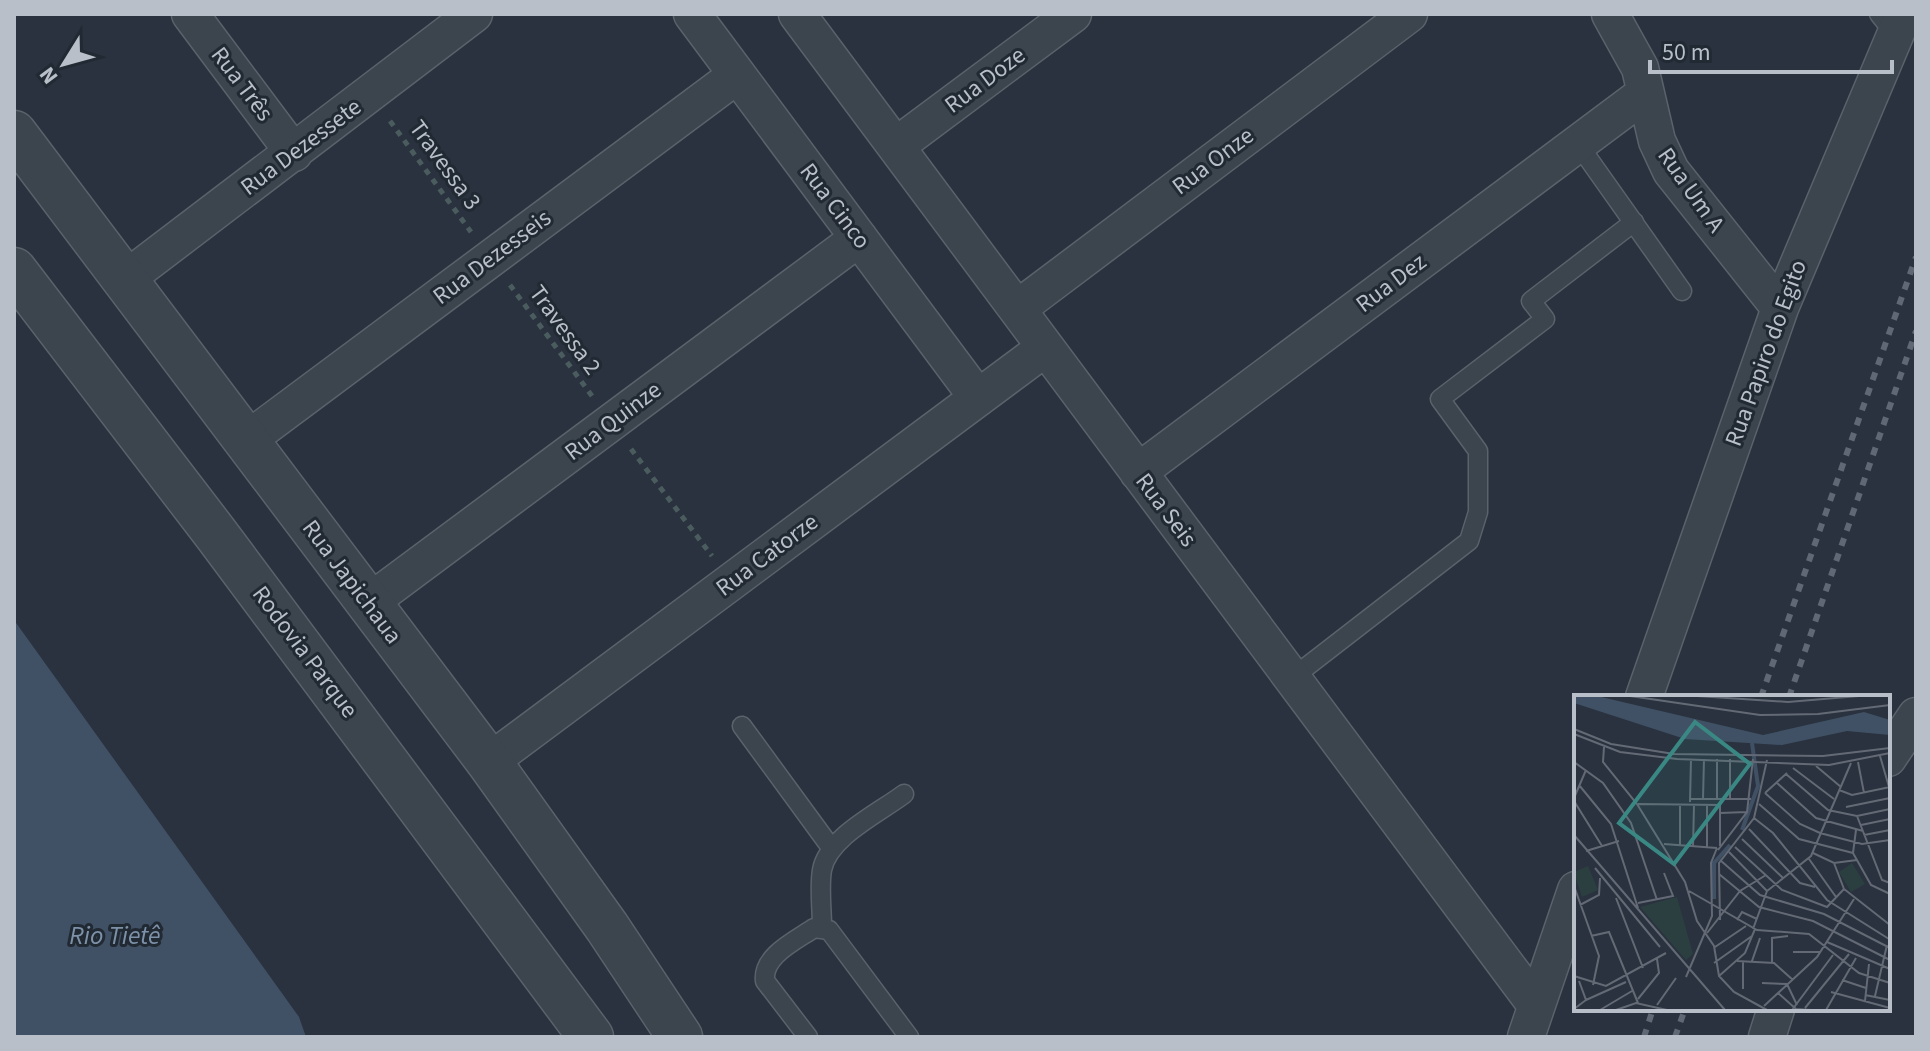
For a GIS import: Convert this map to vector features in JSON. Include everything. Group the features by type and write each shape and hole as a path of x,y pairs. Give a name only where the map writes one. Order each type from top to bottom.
{"street":[{"name":"Rua Três","path":"190,14 294,153"},
{"name":"Rua Seis","path":"797,14 1292,678 1531,1021"},
{"name":"Rua Doze","path":"896,146 1073,14"},
{"name":"Rua Onze","path":"1017,309 1409,14"},
{"name":"Rua Um A","path":"1610,14 1640,68 1643,95 1657,141 1671,171 1780,308"},
{"name":"Rua Dezessete","path":"127,278 370,94 456,20"},
{"name":"Rua Cinco","path":"711,20 737,75 978,398"},
{"name":"Rua Papiro do Egito","path":"1645,695 1780,308 1893,21"},
{"name":"Rua Dezesseis","path":"247,440 737,75"},
{"name":"Rua Dez","path":"1138,472 1643,95"},
{"name":"Rua Japichaua","path":"14,133 127,278 367,604 489,762 607,927 680,1037"},
{"name":"Rua Quinze","path":"367,604 859,238"},
{"name":"Rodovia Parque","path":"14,270 216,534 591,1037"},
{"name":"Rua Catorze","path":"489,762 1045,348"},
{"path":"1890,755 1916,716"},
{"path":"1531,1021 1574,896"},
{"path":"1767,1037 1775,1011"}],"lane":[{"path":"1578,144 1682,291"},
{"path":"1292,678 1469,541 1478,512 1478,451 1440,399 1545,319 1531,301 1634,222"},
{"path":"742,726 832,849"},
{"path":"822,927 821,871 832,849 904,794"},
{"path":"808,1037 765,981 764,970 769,961 791,944 814,928 822,927 829,930 909,1037"}],"path":[{"name":"Travessa 3","path":"370,94 491,258"},
{"name":"Travessa 2","path":"491,258 732,581"}],"water":[{"name":"Rio Tietê","path":"14,620 299,1017 306,1037 14,1037"}],"railway":[{"path":"1762,695 1916,257"},
{"path":"1790,695 1916,331"},
{"path":"1644,1037 1652,1011"},
{"path":"1675,1037 1684,1011"}]}
